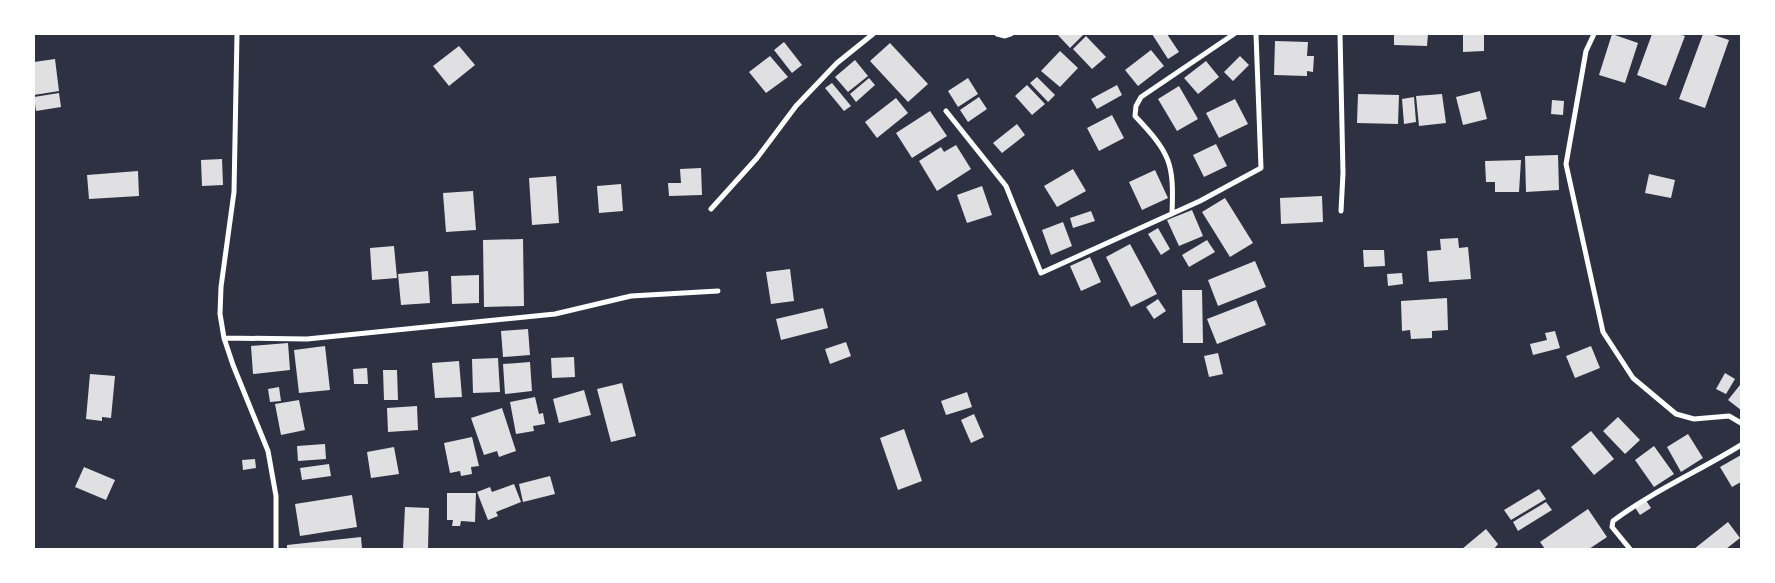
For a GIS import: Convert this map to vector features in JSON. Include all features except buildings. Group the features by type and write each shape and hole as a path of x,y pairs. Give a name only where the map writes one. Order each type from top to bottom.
{"street":[{"path":"237,34 234,192 221,287 220,314 224,338 268,451 276,496 276,549"},
{"path":"711,209 757,158 796,106 837,63 874,34"},
{"path":"996,34 1005,36 1011,34"},
{"path":"1172,214 1173,178 1169,162 1158,140 1135,116 1136,106 1142,97 1234,34"},
{"path":"946,111 1006,186 1041,273 1172,214 1261,168 1256,34"},
{"path":"1340,34 1341,211"},
{"path":"1594,34 1586,51 1566,164 1603,332 1633,378 1676,414 1694,419 1721,415 1741,423"},
{"path":"224,338 307,338 555,314 631,296 718,291"},
{"path":"1630,549 1612,527 1613,521 1639,502 1693,474 1741,445"}]}
